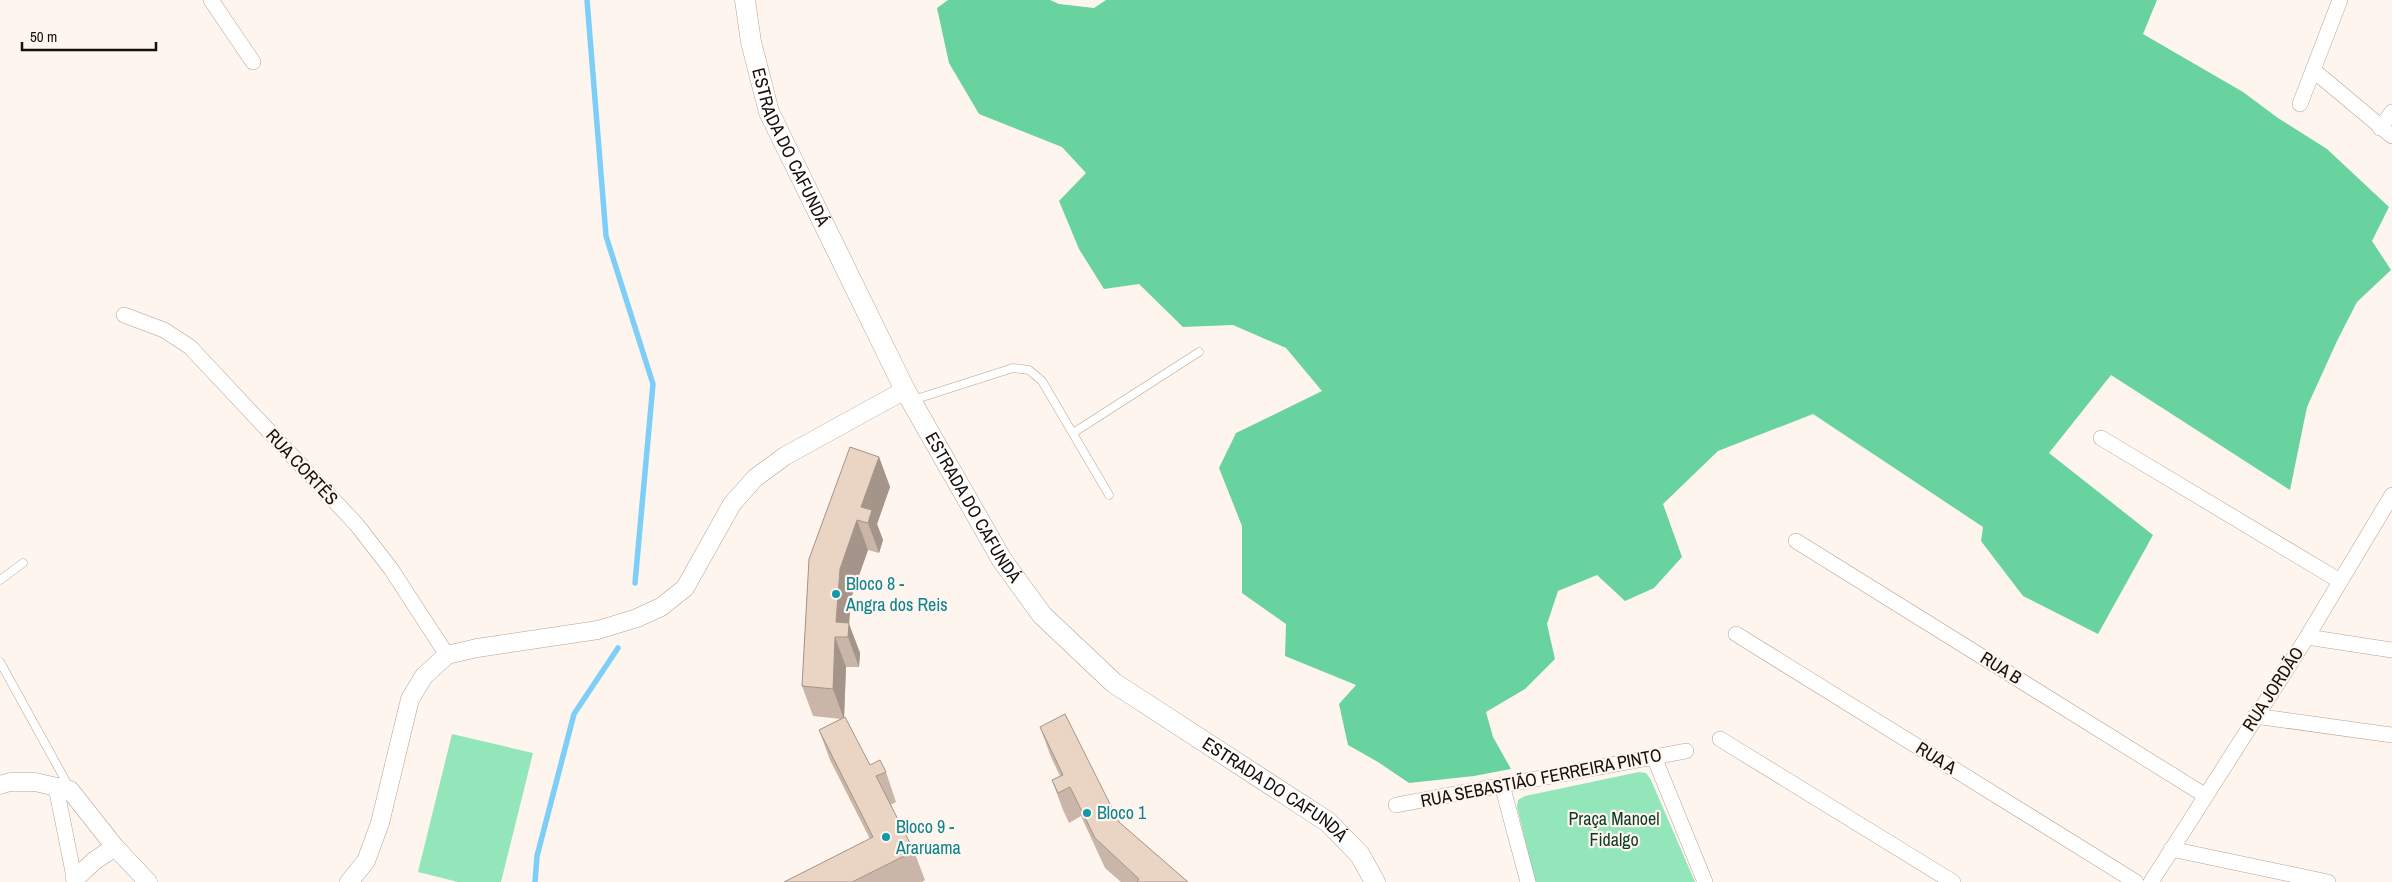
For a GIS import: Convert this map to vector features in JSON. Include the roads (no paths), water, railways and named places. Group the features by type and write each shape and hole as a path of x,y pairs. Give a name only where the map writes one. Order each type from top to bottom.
{"main road":[{"name":"ESTRADA DO CAFUNDÁ","path":"745,0 751,42 769,112 808,195 908,395 1002,560 1042,615 1114,683 1328,822 1360,854 1375,882"}],"street":[{"path":"210,0 253,62"},
{"path":"2300,104 2340,0"},
{"path":"2314,70 2386,132 2392,112"},
{"name":"RUA CORTÊS","path":"124,315 164,330 190,347 357,525 391,569 447,655"},
{"path":"349,882 366,861 380,823 410,700 424,676 447,655 477,648 598,630 637,618 661,607 685,588 732,504 755,478 785,456 908,395"},
{"path":"2102,438 2340,581"},
{"name":"RUA JORDÃO","path":"2151,882 2307,637 2392,494"},
{"name":"RUA B","path":"1796,541 2206,796"},
{"name":"RUA A","path":"1736,634 2136,882"},
{"path":"2307,637 2392,650"},
{"path":"2255,716 2392,735"},
{"path":"1720,739 1953,882"},
{"name":"RUA SEBASTIÃO FERREIRA PINTO","path":"1396,806 1686,752"},
{"path":"1654,757 1705,882"},
{"path":"0,785 10,782 35,782 63,788 148,882"},
{"path":"1502,785 1528,882"},
{"path":"63,788 75,881"},
{"path":"75,881 94,861 115,846"},
{"path":"2171,849 2328,882"}],"lane":[{"path":"1073,433 1199,352"},
{"path":"908,395 1014,368 1028,370 1042,381 1109,495"},
{"path":"0,580 23,563"},
{"path":"0,662 63,788"}],"waterway":[{"path":"587,0 606,236 653,384 635,583"},
{"path":"535,882 537,856 574,714 618,648"}],"place":[{"name":"Bloco 8 - Angra dos Reis","path":"836,594"},
{"name":"Bloco 1","path":"1087,813"},
{"name":"Bloco 9 - Araruama","path":"886,837"}],"park label":[{"name":"Praça Manoel Fidalgo","path":"1614,830"}]}
